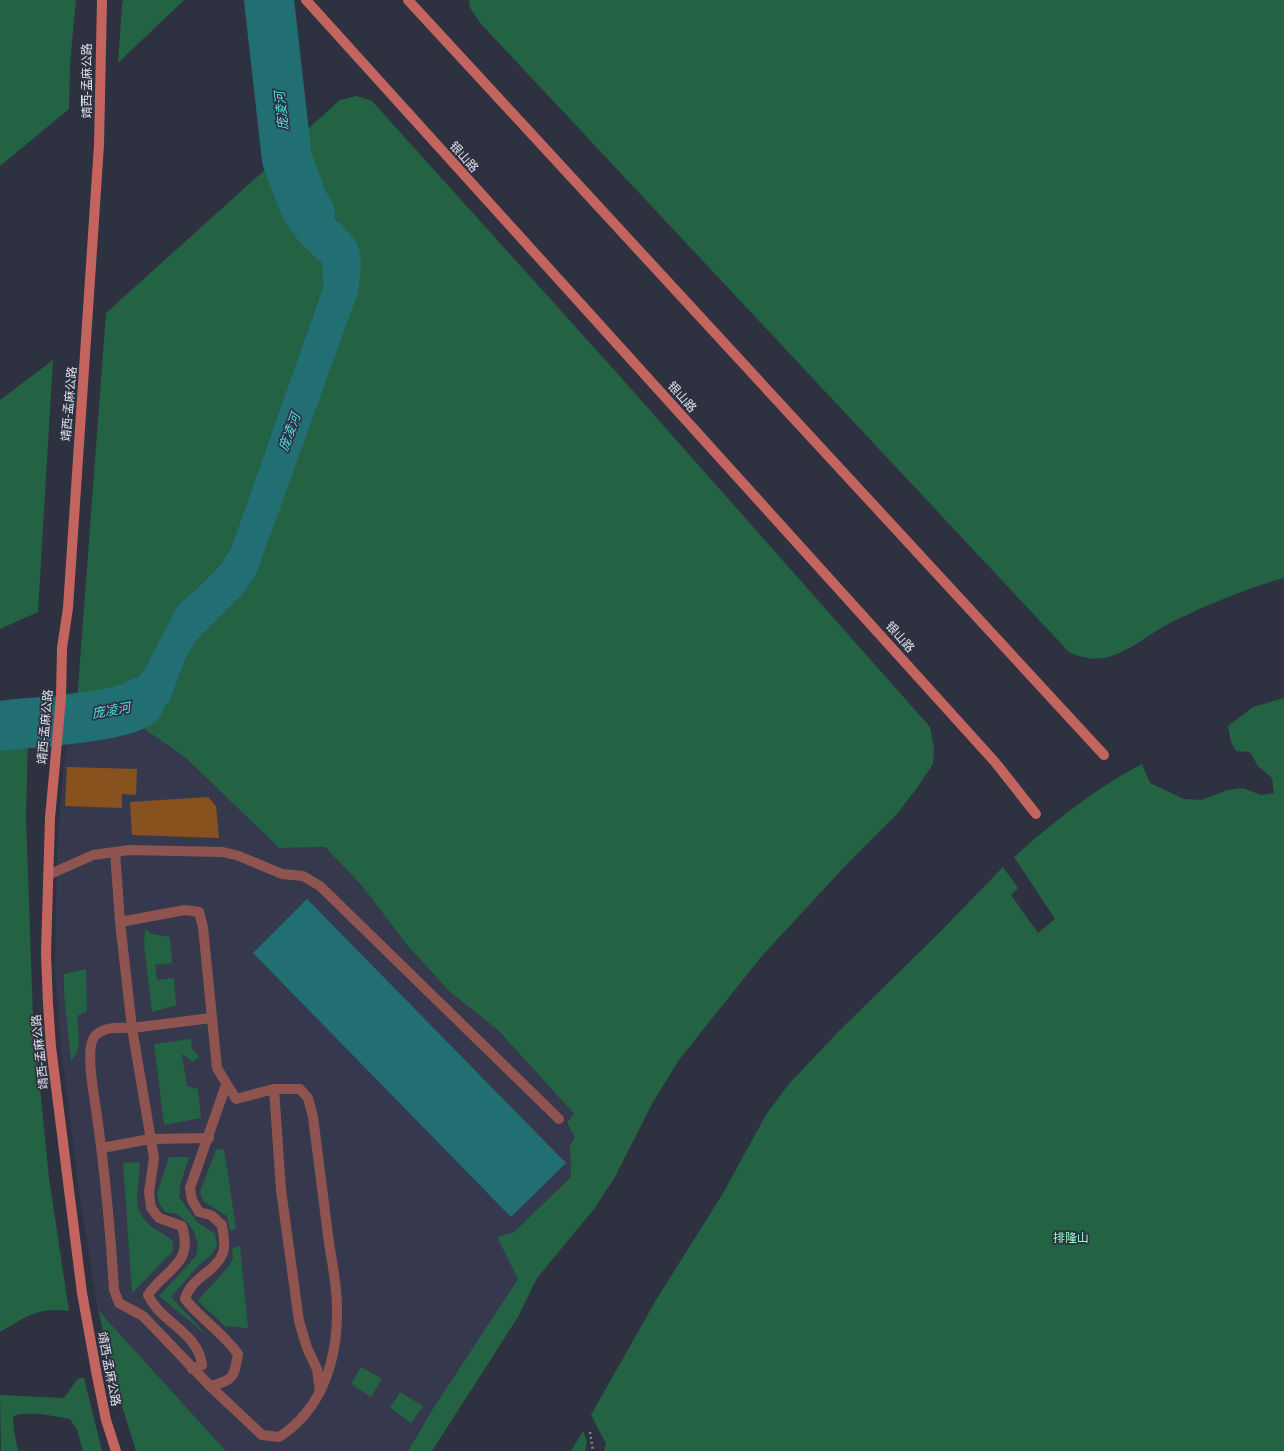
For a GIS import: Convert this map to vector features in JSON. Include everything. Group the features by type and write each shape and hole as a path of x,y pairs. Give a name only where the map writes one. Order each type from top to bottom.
{"main road":[{"name":"靖西-孟麻公路","path":"102,0 99,145 68,608 62,648 61,698 50,818 46,953 51,1047 82,1294 106,1420 116,1451"},
{"name":"银山路","path":"306,0 995,762 1036,814"},
{"path":"408,0 1104,755"}],"lane":[{"path":"48,875 94,856 129,850 223,852 239,856 282,874 303,876 320,886 559,1119"},
{"path":"115,852 120,922 132,1028 154,1158 149,1192 151,1208 158,1218 182,1226 185,1238 185,1253 177,1264 148,1295 152,1304 192,1341 200,1354 202,1365 192,1369"},
{"path":"120,922 185,910 199,912 203,927 217,1068 226,1085 236,1099 274,1089 300,1089 308,1098 313,1117 337,1306 336,1341 331,1365 320,1394 308,1411 292,1429 280,1438 262,1435 192,1369 143,1316 120,1303 114,1290 102,1148 92,1083 90,1048 94,1036 104,1029 132,1028 211,1018"},
{"path":"210,1386 226,1382 235,1373 238,1354 227,1338 194,1310 185,1299 188,1290 218,1262 224,1252 222,1224 210,1215 199,1212 192,1200 190,1188 209,1138 226,1085"},
{"path":"274,1089 281,1190 299,1321 307,1348 317,1369 320,1394"},
{"path":"102,1148 150,1139 209,1138"}],"path":[{"path":"590,1432 593,1451"}],"shaded area":[{"path":"140,726 186,758 279,848 325,847 363,887 407,945 450,992 498,1030 574,1114 575,1137 570,1145 571,1177 514,1232 497,1237 519,1279 434,1407 408,1451 226,1451 98,1310 80,1200 61,1048 55,971 57,850 64,762 70,732"}],"green space":[{"path":"0,0 76,0 70,63 69,109 0,166"},
{"path":"123,0 184,0 118,63 122,6"},
{"path":"469,0 1284,0 1284,578 1240,592 1197,610 1168,624 1128,649 1112,656 1099,659 1081,657 1069,652 481,24 470,8"},
{"path":"357,96 372,101 617,373 930,727 934,749 933,764 896,815 848,863 761,957 679,1060 653,1102 615,1177 594,1209 537,1278 518,1317 432,1451 408,1451 434,1407 518,1279 497,1237 514,1232 571,1177 570,1145 575,1137 567,1122 574,1114 498,1030 450,992 407,945 363,887 325,847 279,848 186,758 140,726 170,701 186,658 196,641 244,593 256,575 273,527 358,245 326,206 313,185 302,162 299,137 340,100"},
{"path":"270,165 276,194 286,220 301,242 322,263 323,287 231,548 221,564 205,581 177,606 144,670 130,688 108,697 77,702 106,313"},
{"path":"53,360 38,612 0,629 0,400"},
{"name":"排隆山","path":"1284,698 1284,1451 604,1451 606,1444 591,1415 656,1300 722,1195 767,1113 789,1084 839,1031 938,934 1003,867 1018,888 1011,895 1038,933 1055,919 1014,857 1075,806 1107,784 1142,764 1150,783 1184,799 1202,800 1227,790 1243,788 1261,795 1274,793 1272,778 1258,766 1250,752 1236,751 1231,742 1228,726 1253,707"},
{"path":"28,741 26,816 33,1018 49,1178 69,1311 48,1310 32,1314 0,1332 0,744"},
{"path":"145,929 152,934 170,937 172,963 155,965 157,980 174,978 176,1005 152,1012 144,944"},
{"path":"86,969 87,1011 77,1016 79,1040 75,1056 71,1061 64,993 64,974"},
{"path":"191,1039 192,1048 199,1057 193,1062 182,1054 187,1086 198,1089 201,1118 164,1125 154,1044"},
{"path":"224,1149 236,1228 230,1231 227,1216 204,1202 200,1192 216,1150"},
{"path":"169,1157 189,1157 181,1182 179,1197 197,1222 215,1234 217,1245 212,1254 198,1266 171,1297 208,1336 159,1296 196,1256 198,1245 194,1232 188,1223 177,1214 165,1212 159,1203 157,1194"},
{"path":"139,1162 140,1169 137,1198 140,1212 150,1226 173,1242 173,1251 132,1293 123,1163"},
{"path":"240,1246 248,1328 225,1326 198,1301 231,1263 233,1258 232,1248"},
{"path":"98,1310 226,1451 136,1451 121,1403"},
{"path":"361,1367 382,1379 371,1397 351,1384"},
{"path":"79,1378 84,1378 102,1451 83,1451 77,1430 70,1419 41,1414 20,1414 13,1416 18,1451 1,1451 0,1395 63,1398"},
{"path":"400,1392 423,1406 411,1423 390,1408"},
{"path":"583,1431 587,1441 585,1451 571,1451"}],"water":[{"path":"299,137 300,148 314,188 332,215 357,243 360,252 360,275 358,292 256,575 244,593 196,641 186,658 170,701 156,714 140,726 70,732 77,702 108,697 130,688 144,670 177,606 205,581 221,564 231,548 323,287 322,263 299,242 285,220 276,196 270,165"},
{"path":"33,707 28,741 0,744 0,711"},
{"path":"307,899 566,1163 511,1217 253,953"}],"building":[{"path":"67,767 137,769 136,795 122,794 122,808 65,806"},
{"path":"208,797 216,806 219,838 132,835 130,802"}],"waterway":[{"name":"庞凌河","path":"269,0 287,159 303,202 310,214"},
{"name":"庞凌河","path":"0,726 94,716 128,708 139,703"}]}
